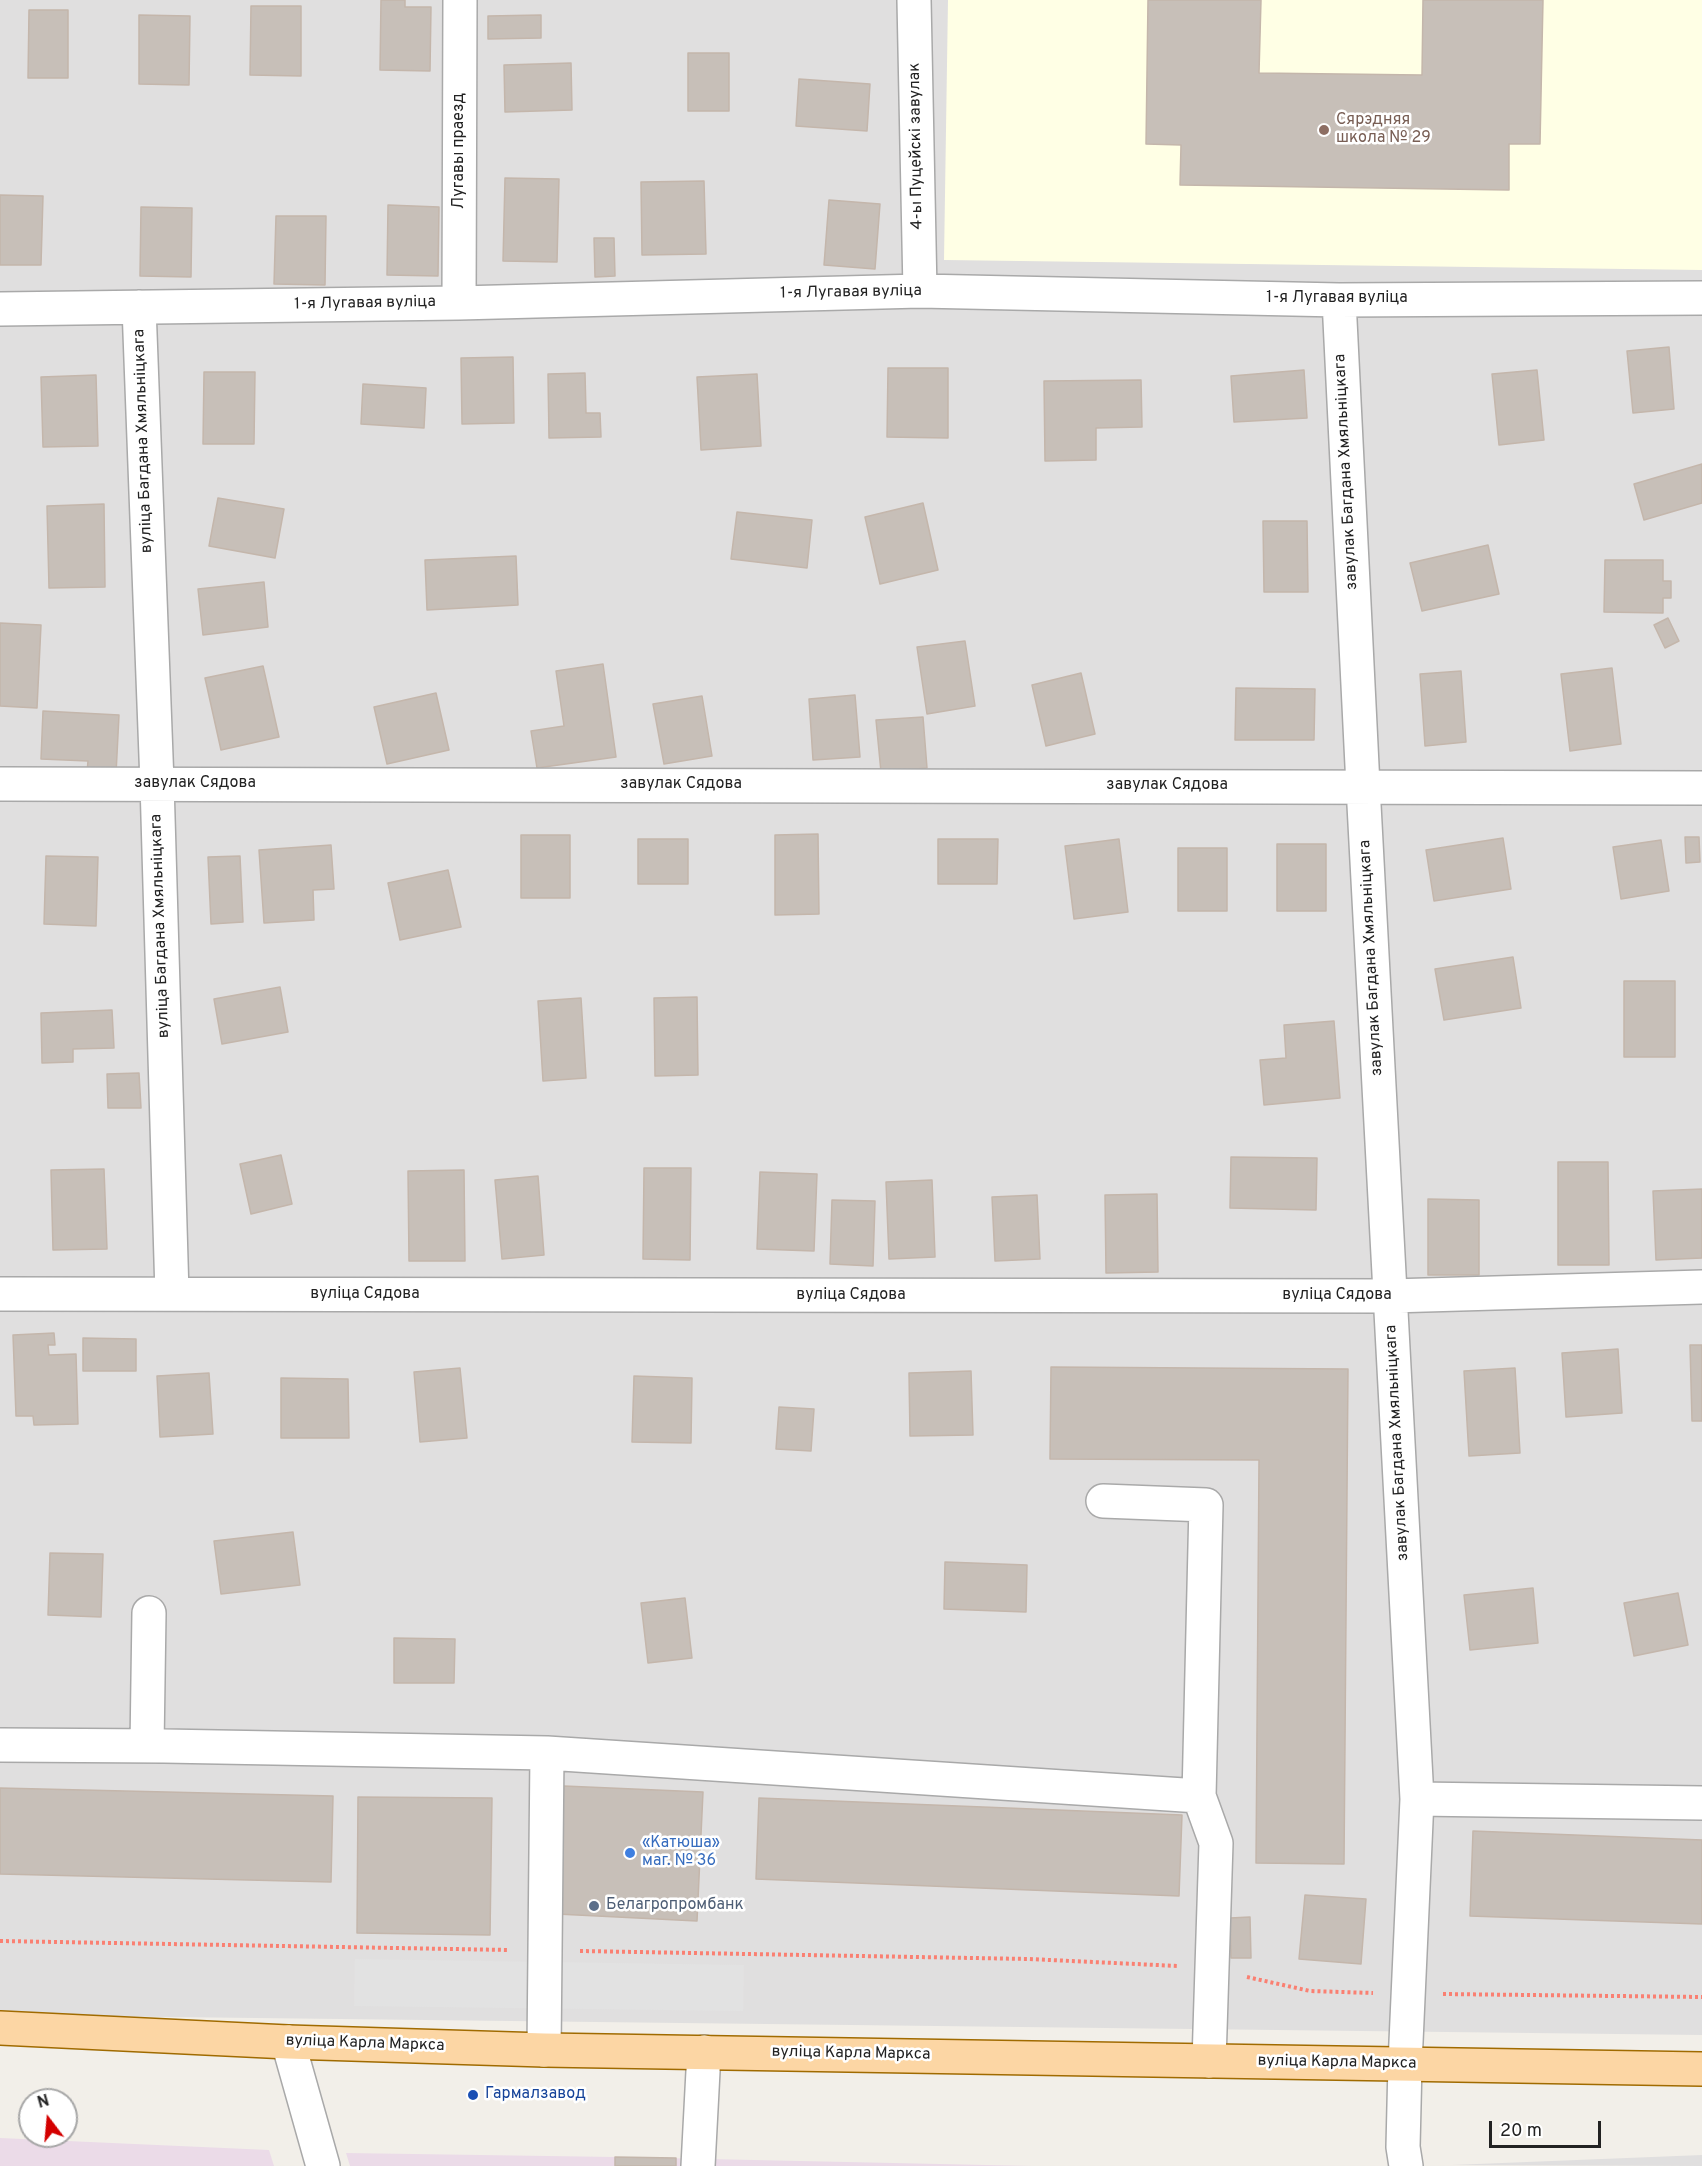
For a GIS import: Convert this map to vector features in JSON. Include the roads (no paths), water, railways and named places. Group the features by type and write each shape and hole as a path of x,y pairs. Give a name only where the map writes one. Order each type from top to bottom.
{"main road":[{"name":"вуліца Карла Маркса","path":"0,2028 288,2042 544,2050 1702,2069"}],"street":[{"name":"Лугавы праезд","path":"459,303 460,0"},
{"name":"4-ы Пуцейскі завулак","path":"914,0 920,291"},
{"name":"1-я Лугавая вуліца","path":"0,309 459,303 920,291 1339,300 1702,298"},
{"name":"завулак Багдана Хмяльніцкага","path":"1339,300 1417,1799 1405,2064 1403,2147 1406,2166"},
{"name":"вуліца Багдана Хмяльніцкага","path":"139,307 157,783 172,1294"},
{"name":"завулак Сядова","path":"0,784 1363,786"},
{"path":"1363,786 1702,788"},
{"name":"вуліца Сядова","path":"0,1294 1391,1296 1702,1287"},
{"path":"1103,1501 1206,1505 1198,1796 1216,1843 1209,2061"},
{"path":"147,1746 149,1613"},
{"path":"0,1745 548,1753 1198,1796"},
{"path":"544,2050 548,1753"},
{"path":"1417,1799 1702,1803"},
{"path":"288,2042 323,2166"},
{"path":"698,2166 704,2052"}],"place":[{"name":"Сярэдняя школа № 29","path":"1324,130"},
{"name":"«Катюша» маг. № 36","path":"630,1853"},
{"name":"Белагропромбанк","path":"594,1906"},
{"name":"Гармалзавод","path":"473,2095"}]}
